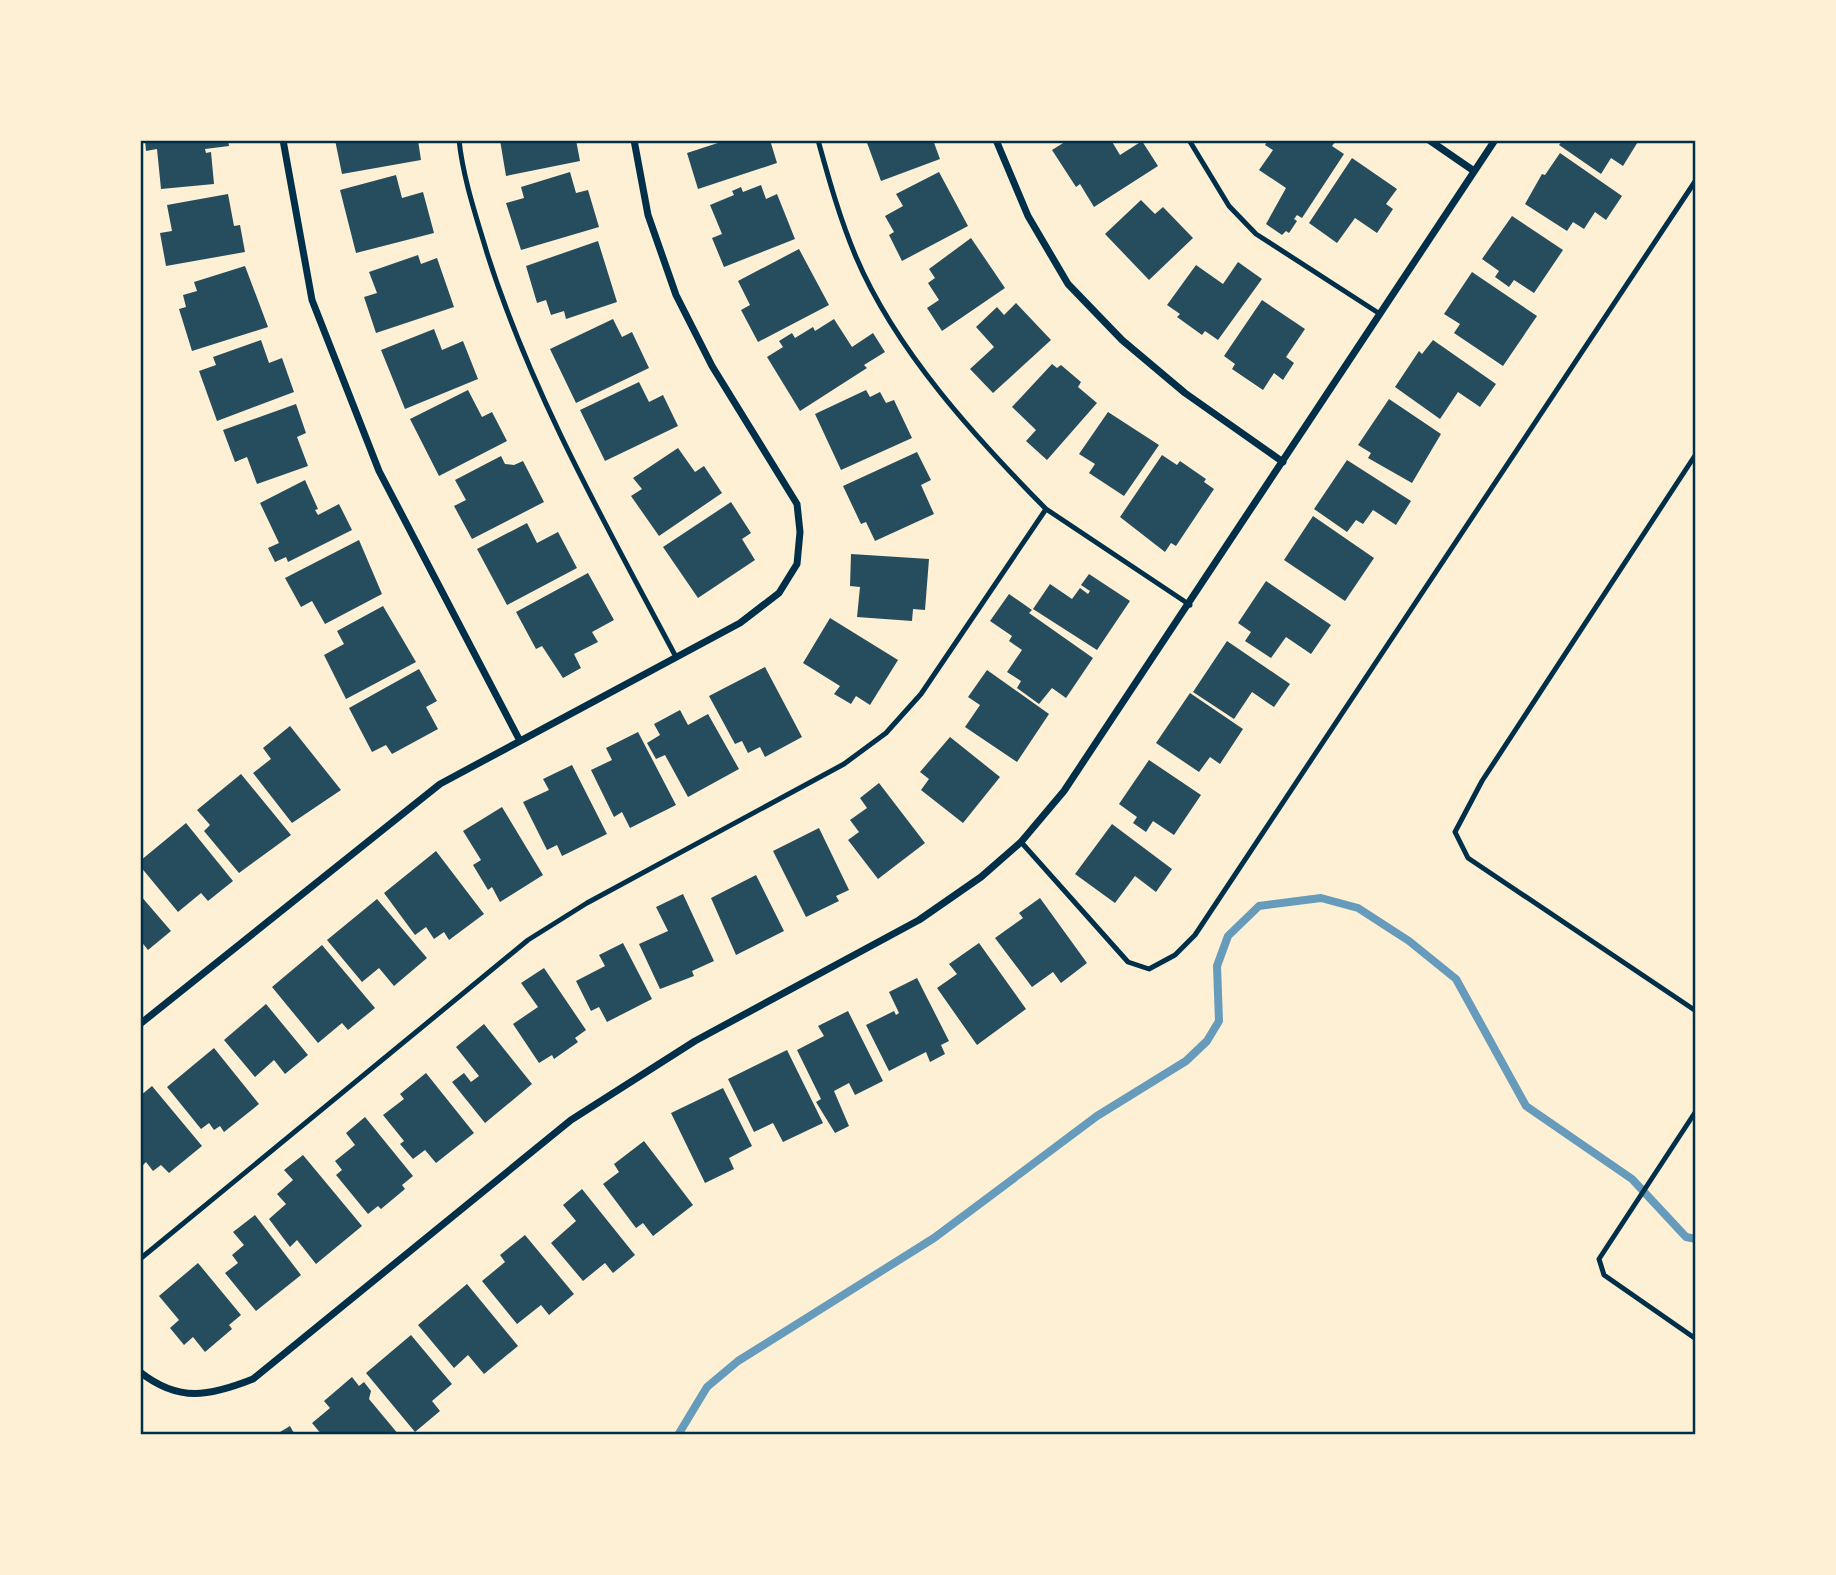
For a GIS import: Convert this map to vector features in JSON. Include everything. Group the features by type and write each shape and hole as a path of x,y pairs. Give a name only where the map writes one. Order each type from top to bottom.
{"street":[{"path":"283,140 313,300 379,471 519,739"},
{"path":"140,1024 430,791 519,739 740,622 779,593 797,564 800,532 797,504 712,366 676,295 648,215 634,140"},
{"path":"996,140 1028,216 1068,284 1122,340 1185,393 1283,462"},
{"path":"1429,140 1474,171"},
{"path":"140,1372 179,1394 215,1394 253,1378 571,1120 695,1041 919,920 981,877 1021,842 1065,792 1495,140"}],"lane":[{"path":"459,140 461,162 485,247 534,381 676,657"},
{"path":"818,140 834,198 857,259 891,320 938,389 1007,469 1046,509 1190,605"},
{"path":"1189,140 1229,206 1256,234 1380,314"},
{"path":"1021,842 1128,962 1149,969 1175,955 1195,935 1696,180"},
{"path":"1696,454 1482,781 1455,832 1468,859 1696,1011"},
{"path":"140,1259 528,940 587,903 844,764 886,733 921,694 1046,509"},
{"path":"1696,1111 1599,1259 1604,1275 1696,1339"}],"building":[{"path":"145,140 228,140 229,146 205,149 206,153 211,152 214,184 161,189 157,149 146,151"},
{"path":"335,140 418,140 421,160 342,174"},
{"path":"500,140 576,140 580,161 506,176"},
{"path":"727,140 770,140 777,163 698,189 687,153"},
{"path":"866,140 933,140 940,159 881,181"},
{"path":"1068,140 1111,140 1120,155 1142,141 1158,166 1094,207 1080,184 1076,187 1052,150"},
{"path":"1268,140 1332,140 1335,142 1332,146 1344,154 1302,218 1297,215 1294,219 1297,221 1289,233 1286,231 1282,235 1266,224 1286,188 1259,170 1273,150 1265,145"},
{"path":"1563,140 1639,140 1623,166 1611,158 1601,174 1559,145"},
{"path":"1560,153 1622,196 1606,220 1595,212 1584,229 1573,222 1567,231 1525,204 1542,174 1545,175"},
{"path":"1352,158 1397,189 1386,204 1393,209 1377,233 1355,218 1337,243 1309,223"},
{"path":"570,172 576,193 588,190 599,227 521,250 506,203 524,198 521,187"},
{"path":"939,172 968,226 902,261 889,235 894,232 885,216 903,206 896,194"},
{"path":"396,175 402,198 423,192 434,233 356,253 340,190"},
{"path":"761,185 766,199 777,194 795,239 724,267 712,238 722,234 710,205 734,195 732,191 741,187 743,192"},
{"path":"228,194 234,226 240,225 245,252 166,266 160,233 172,231 167,205"},
{"path":"1141,200 1155,214 1163,207 1193,238 1149,280 1105,234"},
{"path":"1512,216 1563,250 1534,293 1514,280 1509,287 1495,277 1499,271 1482,259"},
{"path":"971,238 1005,288 942,331 927,308 939,300 928,283 935,278 929,269"},
{"path":"598,241 617,302 566,319 564,311 551,315 546,300 537,303 526,266"},
{"path":"799,249 829,305 758,342 741,310 750,305 738,281"},
{"path":"418,255 421,264 437,258 454,307 376,333 364,297 377,293 369,272"},
{"path":"1238,262 1262,279 1218,340 1205,331 1202,335 1177,317 1180,314 1167,305 1196,265 1223,284"},
{"path":"245,266 268,327 192,351 179,309 186,307 183,295 197,291 194,282"},
{"path":"1472,272 1537,316 1503,366 1454,333 1460,324 1444,314"},
{"path":"1262,300 1305,329 1286,357 1294,363 1283,380 1274,373 1263,390 1232,369 1235,364 1224,356"},
{"path":"1016,303 1051,340 993,393 970,369 994,347 976,327 997,307 1004,315"},
{"path":"613,319 622,337 632,332 649,368 576,403 550,349"},
{"path":"834,319 852,347 873,333 885,352 864,365 867,368 800,411 767,357 783,347 779,341 792,333 795,338 813,327 815,331"},
{"path":"434,329 442,350 463,341 478,379 405,409 381,350"},
{"path":"261,340 269,363 282,358 294,392 217,421 199,371 216,365 213,357"},
{"path":"1433,340 1496,384 1480,407 1458,392 1440,419 1395,387 1419,351 1422,354"},
{"path":"1052,364 1057,368 1061,365 1081,382 1078,387 1097,403 1047,460 1026,441 1036,430 1012,407"},
{"path":"639,382 649,402 663,395 678,426 605,461 580,410"},
{"path":"468,390 482,417 492,412 507,441 439,476 410,419"},
{"path":"866,390 870,397 880,392 886,403 894,400 912,438 841,470 815,414"},
{"path":"1389,399 1441,434 1412,483 1368,458 1371,453 1358,445"},
{"path":"296,404 306,433 297,437 308,466 257,484 247,457 235,462 223,430"},
{"path":"1108,412 1159,445 1124,496 1089,473 1095,464 1079,454"},
{"path":"678,448 695,472 704,466 722,493 659,536 631,496 642,489 633,478"},
{"path":"917,452 931,480 921,485 934,514 875,541 866,522 861,524 843,486"},
{"path":"1162,455 1177,465 1180,461 1206,479 1204,482 1214,489 1176,546 1171,543 1165,552 1120,517"},
{"path":"501,456 505,464 514,465 523,461 544,502 472,539 454,506 466,500 455,480"},
{"path":"1347,460 1411,501 1396,525 1373,510 1363,524 1356,520 1347,532 1314,509"},
{"path":"305,480 318,515 339,504 352,530 288,562 286,557 275,562 268,548 279,543 260,503"},
{"path":"731,502 751,533 742,539 755,560 698,598 663,547"},
{"path":"1313,516 1374,558 1345,601 1284,560"},
{"path":"527,523 537,543 558,532 577,568 507,605 477,549"},
{"path":"359,540 382,594 325,624 312,601 301,607 285,578"},
{"path":"851,554 929,559 925,610 913,609 912,621 857,617 860,587 850,586"},
{"path":"588,573 614,620 592,632 598,642 574,654 581,668 563,678 542,646 536,649 516,612"},
{"path":"1089,574 1130,601 1097,650 1033,609 1050,584 1072,599 1080,588 1088,594 1090,591 1081,585"},
{"path":"1266,581 1331,625 1311,654 1286,637 1271,658 1245,641 1251,632 1238,623"},
{"path":"1009,594 1032,610 1029,613 1093,658 1066,698 1052,688 1039,704 1017,688 1021,681 1007,672 1022,650 1009,641 1012,636 990,621"},
{"path":"383,606 416,662 346,699 324,655 344,644 337,631"},
{"path":"830,618 898,660 870,705 856,696 851,704 834,694 840,686 803,663"},
{"path":"1227,641 1290,684 1274,707 1252,692 1234,719 1193,692"},
{"path":"765,667 802,737 765,757 760,747 748,753 742,741 735,744 709,696"},
{"path":"419,669 437,701 426,707 438,729 392,754 386,745 372,752 349,708"},
{"path":"987,670 1049,714 1017,762 965,727 980,705 968,697"},
{"path":"1190,693 1243,729 1220,764 1210,757 1199,772 1156,743"},
{"path":"680,710 688,725 708,714 739,769 688,797 665,755 656,759 647,743 660,735 654,724"},
{"path":"290,726 341,790 292,823 253,773 271,759 263,748"},
{"path":"638,732 676,805 630,828 622,812 614,817 591,770 612,760 606,748"},
{"path":"950,737 1000,777 963,823 921,790 929,779 920,772"},
{"path":"1149,760 1201,795 1174,835 1153,821 1146,832 1133,823 1137,817 1119,804"},
{"path":"572,765 607,834 562,856 557,845 547,850 523,802 549,790 543,779"},
{"path":"241,774 291,835 239,873 204,831 210,825 197,810"},
{"path":"879,783 925,843 878,879 848,840 859,832 850,820 867,808 860,798"},
{"path":"502,807 543,875 500,902 492,887 488,890 473,865 481,860 463,831"},
{"path":"186,823 233,881 208,901 201,893 178,912 140,866 140,861"},
{"path":"1112,824 1172,869 1156,892 1135,876 1115,903 1075,874"},
{"path":"819,828 849,890 836,896 839,901 806,917 773,851"},
{"path":"436,851 484,914 449,940 444,932 434,939 426,927 415,935 384,893"},
{"path":"756,875 784,931 736,955 711,898"},
{"path":"683,894 714,961 692,971 694,976 660,989 639,944 668,931 656,907"},
{"path":"140,895 171,931 148,950 140,940"},
{"path":"1040,898 1087,963 1061,983 1053,972 1032,987 995,938 1023,918 1019,913"},
{"path":"377,899 427,958 394,986 379,968 362,982 327,940"},
{"path":"623,943 652,999 607,1022 599,1007 591,1011 576,981 605,966 599,955"},
{"path":"979,943 1026,1009 977,1045 937,988 957,974 949,964"},
{"path":"322,945 375,1008 348,1030 342,1023 318,1043 272,987"},
{"path":"544,968 586,1030 575,1038 578,1042 554,1059 552,1055 539,1063 513,1024 538,1007 521,983"},
{"path":"917,978 949,1041 941,1045 945,1054 930,1062 926,1052 889,1071 866,1025 894,1011 896,1015 899,1013 889,992"},
{"path":"266,1004 308,1055 285,1074 274,1060 255,1077 224,1040"},
{"path":"848,1011 883,1081 855,1095 849,1083 834,1091 849,1126 835,1133 816,1102 821,1099 797,1050 824,1036 818,1026"},
{"path":"484,1024 532,1084 485,1123 452,1082 464,1073 471,1082 479,1076 456,1047"},
{"path":"214,1048 259,1104 224,1132 220,1126 214,1130 209,1123 201,1129 167,1087"},
{"path":"787,1050 823,1123 783,1142 773,1123 754,1132 728,1079"},
{"path":"426,1073 474,1133 436,1163 425,1150 413,1159 400,1144 404,1141 383,1115 404,1099 400,1094"},
{"path":"152,1086 202,1146 169,1173 161,1165 153,1171 146,1162 140,1168 140,1096"},
{"path":"723,1088 752,1146 729,1158 734,1169 705,1183 671,1113"},
{"path":"365,1117 413,1176 402,1185 405,1189 381,1209 378,1206 368,1214 336,1175 342,1170 335,1161 355,1145 346,1133"},
{"path":"644,1141 693,1205 653,1236 643,1223 636,1228 603,1184 619,1172 614,1164"},
{"path":"303,1155 362,1226 316,1264 297,1240 290,1247 269,1219 286,1204 277,1194 293,1180 284,1170"},
{"path":"582,1189 635,1255 613,1273 605,1263 583,1281 551,1243 576,1221 563,1205"},
{"path":"255,1215 301,1275 256,1311 225,1273 238,1263 232,1255 244,1245 233,1232"},
{"path":"525,1235 574,1294 549,1315 541,1305 517,1324 482,1281 505,1262 500,1255"},
{"path":"198,1263 241,1315 229,1325 232,1329 205,1352 193,1337 184,1345 170,1328 179,1320 159,1296"},
{"path":"467,1284 518,1346 484,1374 468,1355 454,1368 418,1325"},
{"path":"411,1335 452,1384 432,1401 440,1411 415,1432 366,1373"},
{"path":"352,1377 359,1386 364,1382 371,1391 369,1399 399,1435 322,1435 312,1423 330,1408 324,1401"},
{"path":"290,1426 295,1435 275,1435"}],"waterway":[{"path":"678,1435 707,1387 738,1361 934,1238 1097,1116 1186,1061 1207,1041 1219,1021 1217,966 1228,936 1259,906 1321,898 1358,908 1409,941 1456,979 1526,1106 1632,1179 1686,1237 1696,1239"}]}
